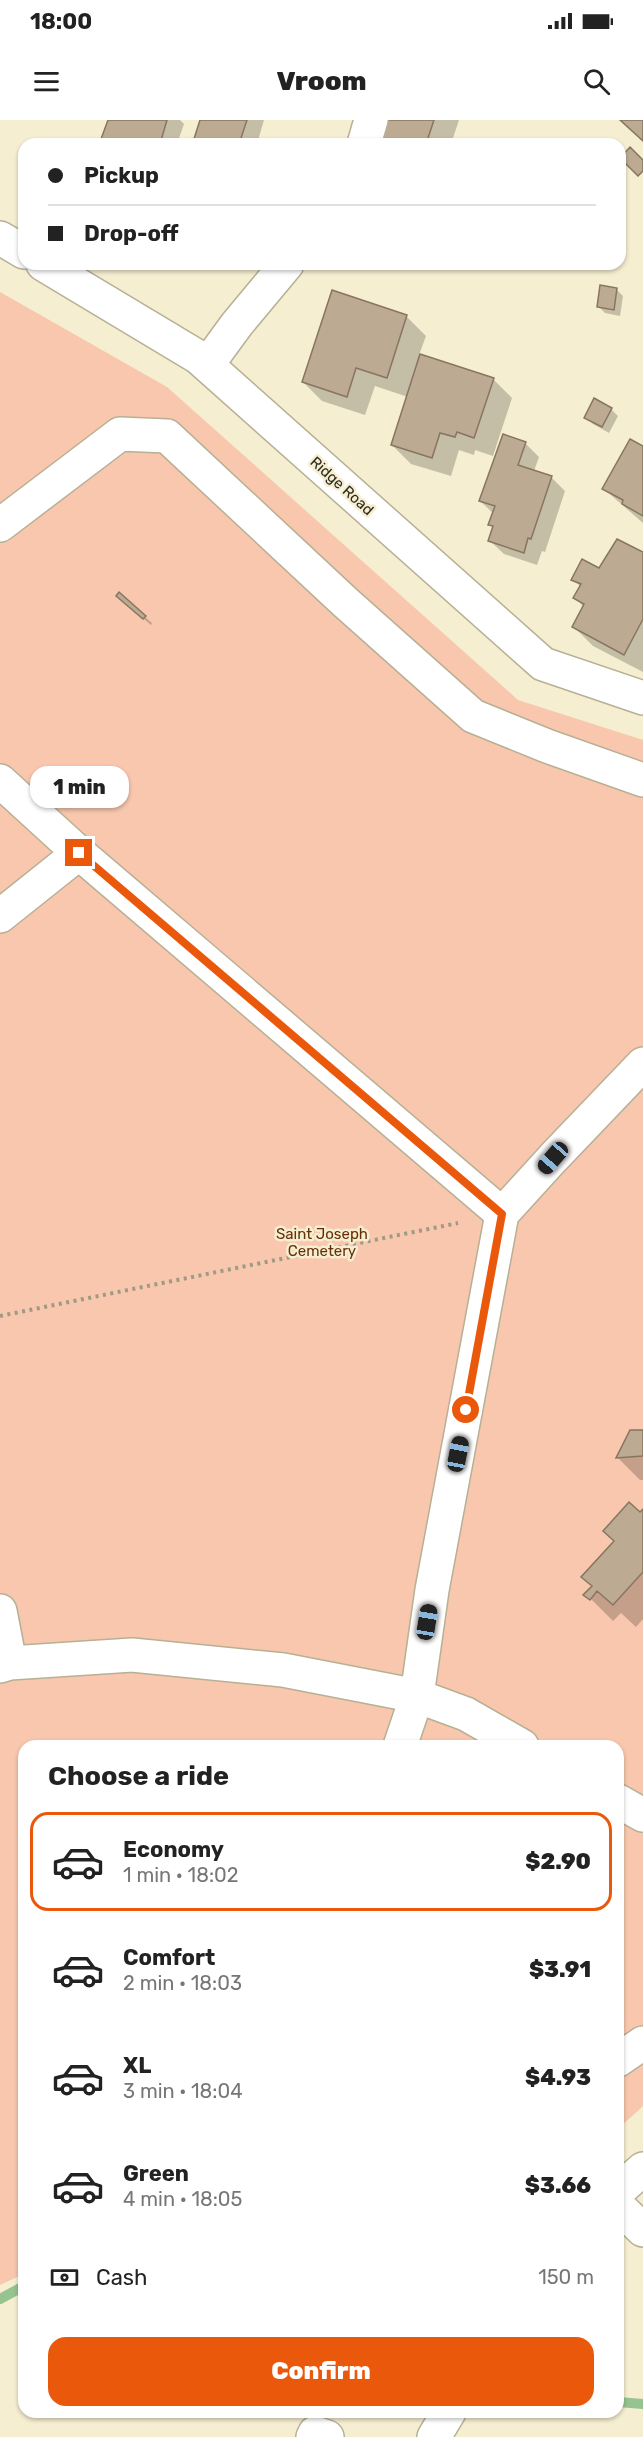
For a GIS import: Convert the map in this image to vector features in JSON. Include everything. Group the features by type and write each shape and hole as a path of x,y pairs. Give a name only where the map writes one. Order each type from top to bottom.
{"street":[{"path":"366,138 371,120"},
{"path":"0,238 18,248"},
{"name":"Ridge Road","path":"53,270 198,357 543,664 643,698"},
{"path":"207,365 237,324 282,270"},
{"path":"0,525 120,434 167,436 345,602 473,716 547,746 643,780"},
{"path":"0,781 79,853 502,1214"},
{"path":"0,916 79,853"},
{"path":"402,1740 417,1696 432,1590 502,1214 643,1064"},
{"path":"0,1611 5,1664 132,1655 283,1670 417,1696 466,1714 512,1740"},
{"path":"624,1804 643,1815"},
{"path":"624,2056 643,2043"},
{"path":"624,2186 643,2169"},
{"path":"624,2212 643,2230"},
{"path":"313,2437 315,2433 327,2437"}],"path":[{"path":"0,1316 502,1214"}],"green space":[{"name":"Saint Joseph Cemetery","path":"0,292 167,387 518,700 643,740 643,2106 624,2123 624,1740 18,1740 18,2277 0,2285"}],"building":[{"path":"108,120 167,120 162,138 101,138"},
{"path":"200,120 247,120 241,138 194,138"},
{"path":"388,120 434,120 428,138 382,138"},
{"path":"620,120 643,120 643,141"},
{"path":"630,147 643,160 643,171 638,176 626,164 626,151"},
{"path":"600,285 617,288 614,310 597,307"},
{"path":"332,290 407,315 387,378 356,368 347,397 302,382"},
{"path":"420,354 494,378 474,438 457,432 455,437 440,433 432,458 391,445"},
{"path":"594,398 612,408 602,427 584,418"},
{"path":"503,434 526,442 518,465 552,476 524,553 488,541 493,526 488,525 495,506 479,501"},
{"path":"630,439 643,446 643,516 622,504 623,500 602,489"},
{"path":"617,539 643,552 643,619 624,655 572,627 584,604 573,598 581,584 571,580 582,559 599,568"},
{"path":"119,592 146,616 143,619 116,596"},
{"path":"630,1430 643,1430 643,1456 616,1458"},
{"path":"629,1502 640,1512 643,1509 643,1572 613,1605 597,1591 590,1600 583,1595 592,1586 581,1577 614,1541 603,1531"}],"waterway":[{"path":"0,2299 18,2289"},
{"path":"624,2402 643,2404"}],"route":[{"path":"79,853 502,1214 466,1410"}]}
